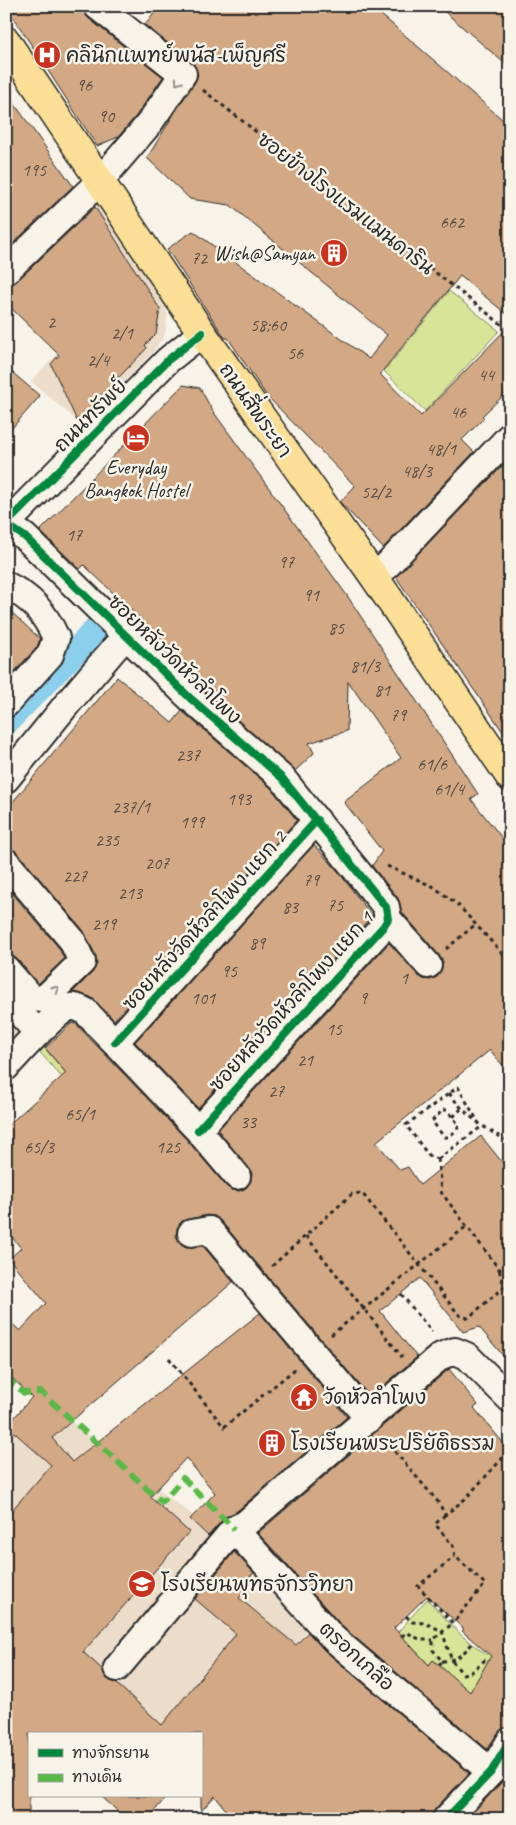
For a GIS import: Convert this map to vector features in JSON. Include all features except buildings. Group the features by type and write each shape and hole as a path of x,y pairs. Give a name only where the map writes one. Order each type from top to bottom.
{"main road":[{"name":"ถนนสี่พระยา","path":"6,41 202,333 375,578 510,776"}],"street":[{"path":"6,271 100,181 148,125 183,74 97,6"},
{"name":"ถนนทรัพย์","path":"6,524 168,360 202,333"},
{"path":"375,578 510,436"},
{"name":"ซอยหลังวัดหัวลำโพง","path":"6,524 25,537 190,698 282,778 317,820"},
{"path":"6,585 18,591 47,617 56,638 50,655 6,704"},
{"path":"6,780 66,704 126,635"},
{"name":"ซอยหลังวัดหัวลำโพง แยก 1","path":"317,820 333,843 386,907 388,919 428,966"},
{"name":"ซอยหลังวัดหัวลำโพง แยก 2","path":"115,1042 317,820"},
{"path":"6,862 72,940 82,962 44,999 31,998 6,969"},
{"name":"ซอยหลังวัดหัวลำโพง แยก 1","path":"198,1130 388,919"},
{"path":"6,998 38,1033"},
{"path":"6,1067 38,1033 69,1008 76,1007 98,1022 198,1130 237,1176"},
{"path":"191,1233 209,1230 369,1419"},
{"path":"117,1668 234,1529 245,1524 442,1356 455,1351 467,1356 510,1399"},
{"name":"ตรอกเกลือ","path":"234,1529 334,1639 491,1772"},
{"path":"446,1819 491,1772 510,1742"}],"path":[{"path":"386,865 434,887 458,905 510,962"},
{"path":"428,966 476,924"},
{"path":"438,1159 428,1156 406,1124 458,1087 481,1127"},
{"path":"449,1093 461,1109 481,1127 510,1142"},
{"path":"453,1117 461,1109"},
{"path":"443,1110 448,1110 453,1117 459,1125 458,1130 448,1137 444,1137 432,1121 443,1110"},
{"path":"438,1159 481,1127"},
{"path":"253,1283 352,1194 362,1193 459,1315 468,1318 504,1287 500,1269 441,1192 438,1159"},
{"path":"169,1358 224,1427 418,1264 467,1226"},
{"path":"306,1236 403,1359 402,1366"},
{"path":"500,1269 510,1270"},
{"path":"401,1294 449,1353"},
{"path":"369,1419 446,1515"},
{"path":"442,1661 433,1650 433,1640 453,1622 485,1584 455,1556 453,1546 436,1524 465,1499 510,1450"},
{"path":"453,1622 418,1586 455,1556"},
{"path":"406,1616 412,1622 425,1623 442,1631 452,1661 463,1674 471,1672 485,1660 489,1660"},
{"path":"401,1636 408,1633 421,1640 433,1640"},
{"path":"442,1661 452,1661 459,1658 474,1642"},
{"path":"439,1665 442,1661"}],"shaded area":[{"path":"90,183 166,301 167,315 165,334 154,351 82,425 31,381 104,306 33,237"},
{"path":"6,1007 29,1031 6,1055"},
{"name":"โรงเรียนพุทธจักรวิทยา","path":"35,1394 231,1545 313,1624 202,1746 202,1732 68,1732 6,1676 6,1479 11,1474 6,1470 6,1429"}],"green space":[{"path":"449,291 499,331 425,411 384,371"},
{"path":"41,1044 89,1100 122,1146 37,1049"},
{"path":"427,1599 462,1636 486,1654 495,1650 475,1700 433,1660 429,1665 398,1632"}],"waterway":[{"path":"6,722 101,625"}],"marked path":[{"path":"6,1377 24,1393 41,1392 162,1502 183,1478 234,1529"}],"cycle path":[{"path":"6,524 168,360 202,333"},
{"path":"6,524 25,537 190,698 282,778 386,907 388,919 383,927 198,1130"},
{"path":"115,1042 317,820"},
{"path":"446,1819 491,1772 510,1741"}],"place":[{"name":"คลินิกแพทย์พนัส-เพ็ญศรี","path":"47,55"},
{"name":"Wish@Samyan","path":"334,253"},
{"name":"Everyday Bangkok Hostel","path":"136,438"},
{"name":"วัดหัวลำโพง","path":"304,1397"},
{"name":"โรงเรียนพระปริยัติธรรม","path":"272,1443"},
{"name":"โรงเรียนพุทธจักรวิทยา","path":"142,1584"}]}
